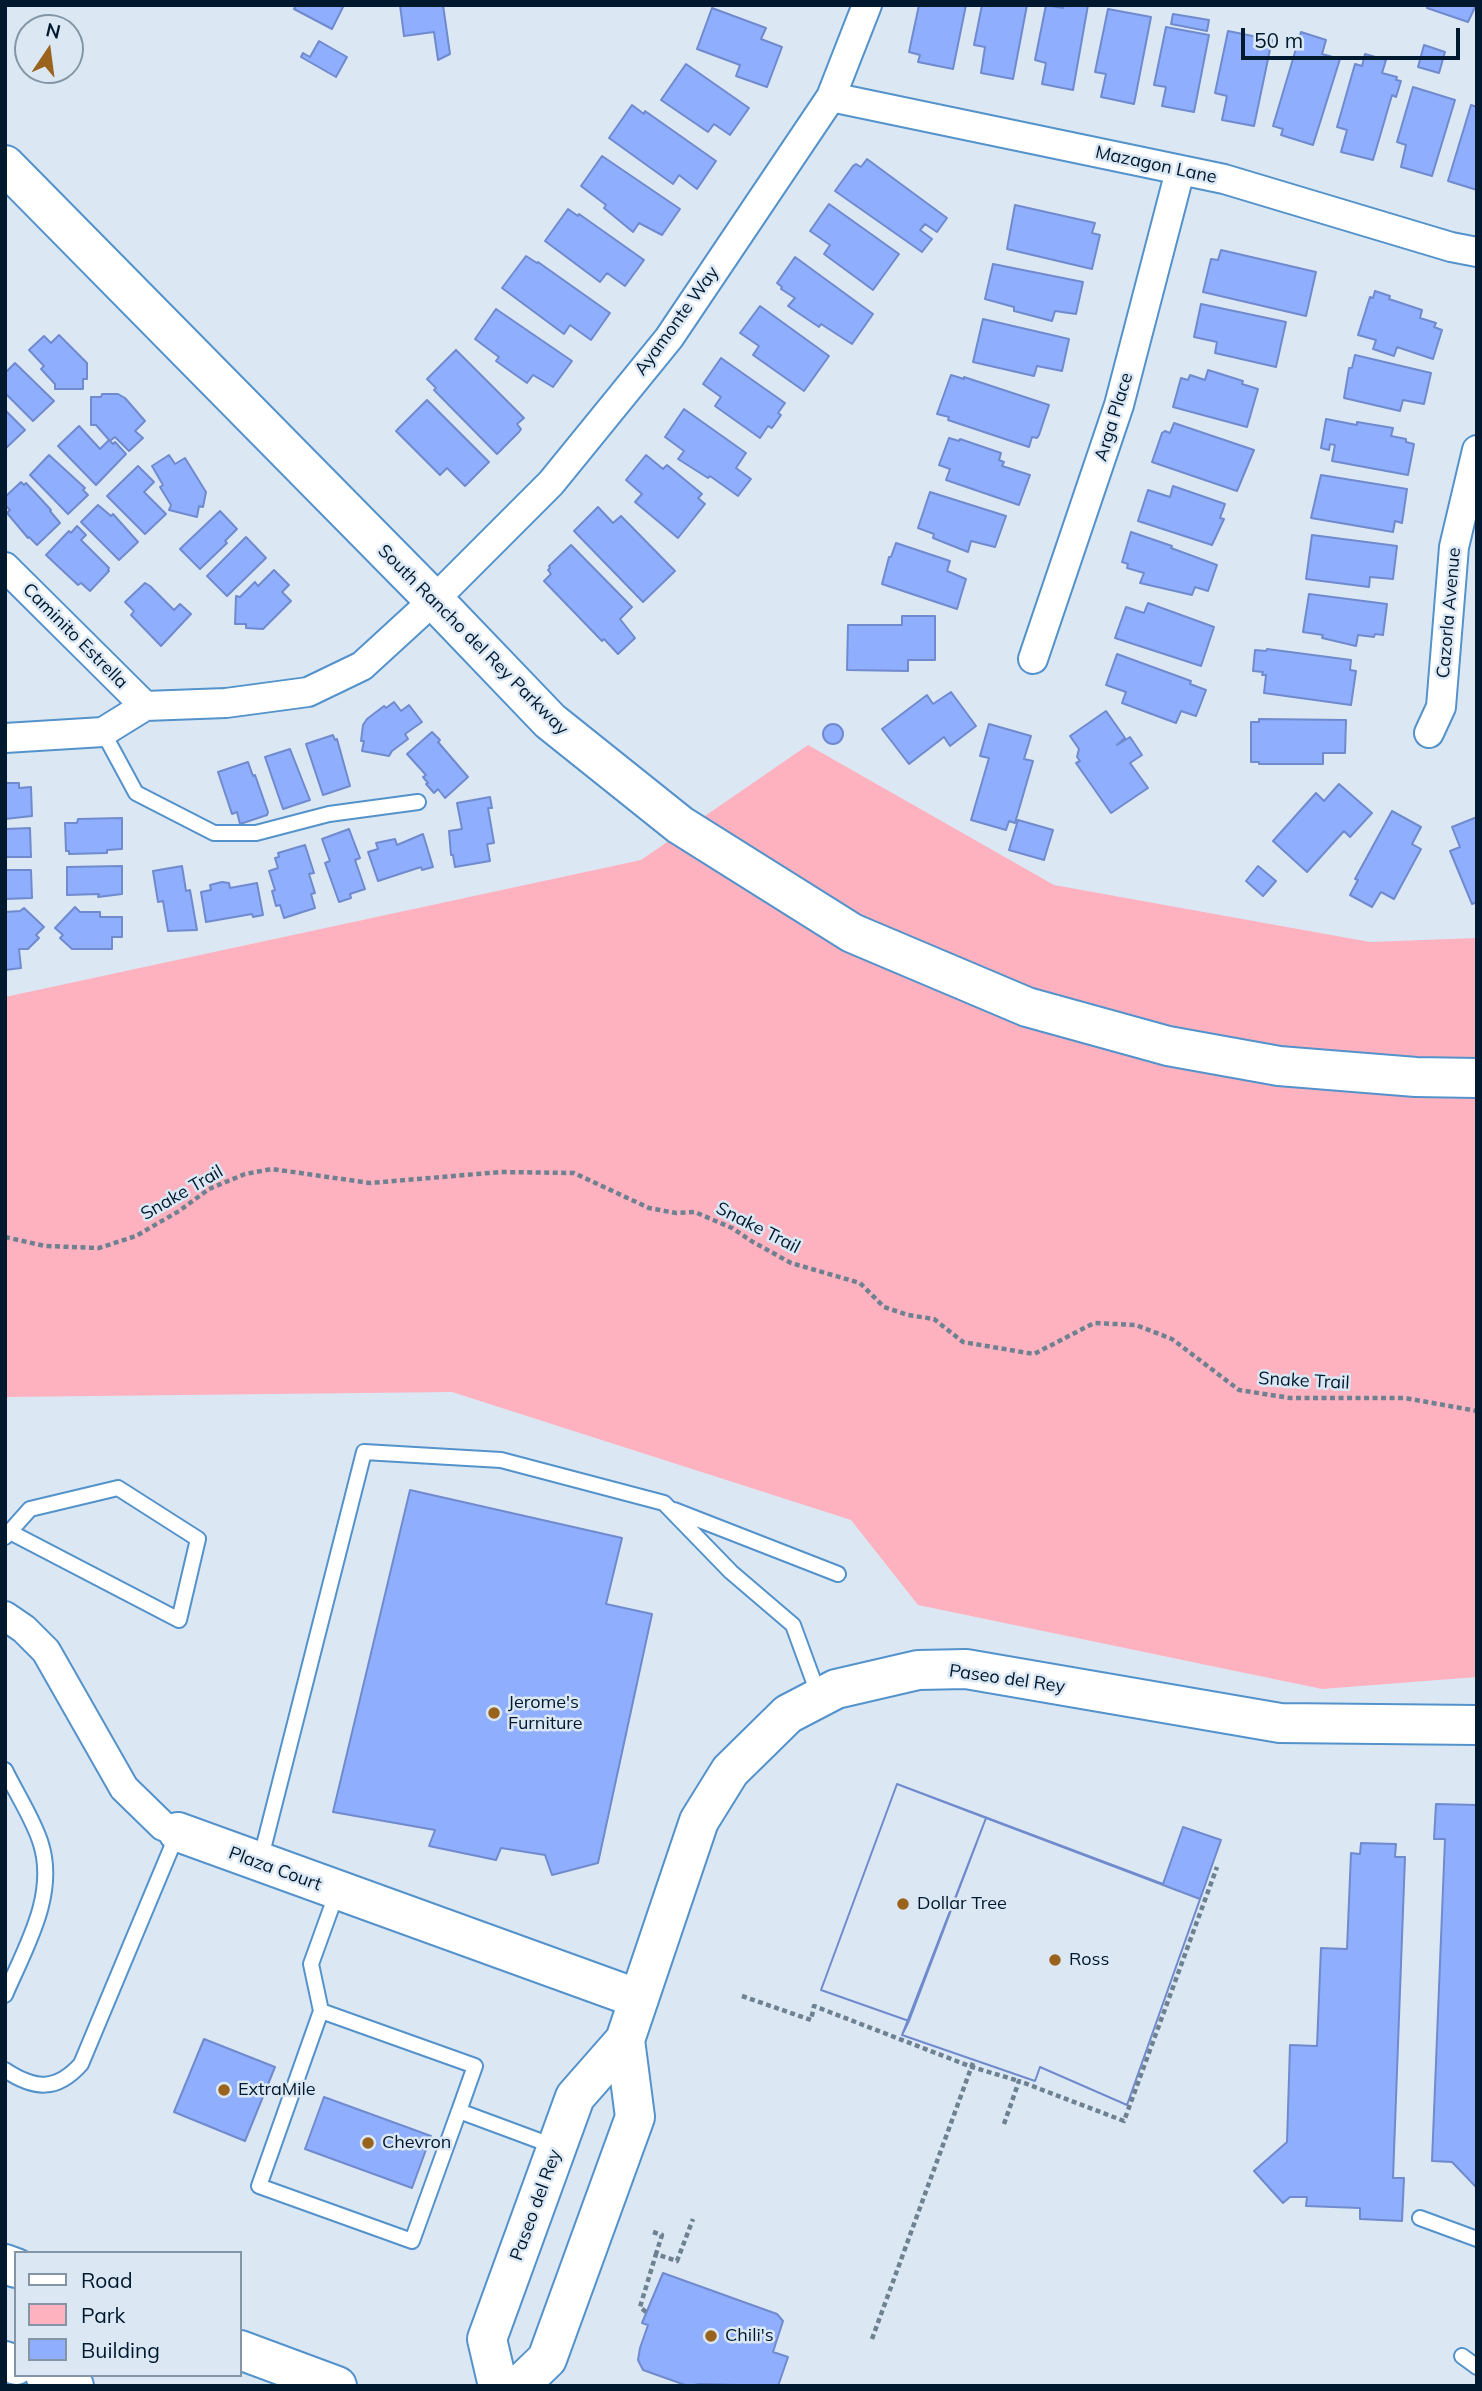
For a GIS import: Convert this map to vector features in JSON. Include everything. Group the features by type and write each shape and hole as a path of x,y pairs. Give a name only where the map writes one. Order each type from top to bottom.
{"street":[{"name":"Ayamonte Way","path":"434,600 551,483 669,338 831,97 867,5"},
{"name":"Mazagon Lane","path":"831,97 1224,179 1451,247 1477,252"},
{"name":"South Rancho del Rey Parkway","path":"5,165 550,721 680,825 852,933 1027,1007 1168,1046 1279,1066 1416,1077 1477,1078"},
{"name":"Arga Place","path":"1033,659 1119,405 1180,171"},
{"name":"Cazorla Avenue","path":"1429,733 1441,707 1454,547 1477,450"},
{"name":"Caminito Estrella","path":"5,567 145,706 103,732 43,738 5,738"},
{"path":"145,706 226,704 308,692 362,666 434,600"},
{"name":"Plaza Court","path":"5,1616 24,1629 46,1651 124,1788 163,1826 639,1999"},
{"name":"Paseo del Rey","path":"498,2386 487,2339 575,2097 625,2040 699,1821 730,1772 788,1714 836,1689 918,1670 966,1669 1280,1723 1477,1725"},
{"name":"Paseo del Rey","path":"519,2386 547,2359 635,2117 625,2040"},
{"path":"242,2351 337,2386"},
{"path":"50,2377 74,2386"}],"lane":[{"path":"103,732 136,793 214,833 256,833 329,814 418,802"},
{"path":"260,1863 364,1452 501,1460 664,1503 731,1572 793,1625 819,1698"},
{"path":"118,1488 198,1539 179,1620 7,1534 30,1508 118,1488"},
{"path":"669,1508 838,1574"},
{"path":"5,1770 41,1844 46,1872 41,1908 5,1994"},
{"path":"5,2070 37,2085 54,2085 69,2077 81,2064 178,1832"},
{"path":"321,2011 475,2066 412,2241 259,2186 321,2011 311,1964 337,1891"},
{"path":"459,2111 557,2148"},
{"path":"1420,2218 1477,2239"},
{"path":"1462,2356 1477,2367"}],"path":[{"name":"Snake Trail","path":"5,1237 45,1246 99,1248 136,1236 179,1211 209,1189 245,1174 272,1169 370,1183 501,1172 574,1173 649,1208 676,1213 695,1212 732,1228 791,1262 860,1283 884,1307 908,1315 934,1319 963,1342 1034,1354 1094,1323 1136,1325 1172,1339 1239,1390 1290,1398 1405,1398 1477,1411"},
{"path":"743,1996 811,2020 814,2006 972,2067 1019,2081 1124,2121 1217,1867"},
{"path":"872,2339 974,2060"},
{"path":"1004,2124 1019,2081"},
{"path":"656,2254 677,2261 693,2219"},
{"path":"646,2312 640,2307 662,2235 653,2232"}],"green space":[{"path":"808,745 1054,885 1370,942 1477,938 1477,1677 1322,1689 918,1605 851,1520 452,1392 5,1397 5,997 641,860"}],"building":[{"path":"296,5 344,5 332,29 294,9"},
{"path":"400,5 443,5 450,54 438,60 434,32 404,36"},
{"path":"919,5 966,5 953,69 918,62 920,55 909,52"},
{"path":"982,5 1027,5 1013,79 981,73 985,47 974,45"},
{"path":"1046,5 1063,8 1064,5 1088,5 1073,90 1042,84 1046,63 1035,60"},
{"path":"1428,5 1476,5 1468,22 1427,8"},
{"path":"712,8 766,28 761,39 782,47 767,87 736,76 740,65 697,49"},
{"path":"1108,9 1151,17 1134,104 1101,97 1106,74 1095,72"},
{"path":"1173,14 1209,20 1207,31 1171,24"},
{"path":"1166,27 1209,35 1194,112 1162,106 1166,87 1154,85"},
{"path":"1228,31 1272,40 1254,126 1222,120 1227,96 1215,93"},
{"path":"1301,32 1326,40 1322,54 1340,59 1313,145 1281,135 1283,129 1273,126"},
{"path":"319,41 347,57 336,77 301,57 303,53 310,57"},
{"path":"1424,45 1445,52 1439,73 1418,67"},
{"path":"1365,54 1386,60 1382,73 1397,77 1396,80 1401,81 1396,97 1392,95 1373,160 1341,152 1347,130 1337,127 1355,64 1362,66"},
{"path":"686,64 749,108 730,135 714,124 708,132 661,100"},
{"path":"1413,87 1455,100 1432,176 1401,167 1406,145 1397,142"},
{"path":"632,105 644,114 645,111 716,161 697,189 679,175 673,184 609,138"},
{"path":"1471,105 1477,107 1477,190 1448,181"},
{"path":"602,156 680,209 662,235 639,223 633,232 604,208 606,205 581,186"},
{"path":"867,159 947,218 937,232 925,224 920,230 932,239 922,252 835,191 853,166 856,164 861,167"},
{"path":"829,204 899,254 873,290 824,254 830,245 810,231"},
{"path":"1015,205 1095,223 1092,233 1100,235 1092,269 1007,249"},
{"path":"568,209 644,260 625,286 607,273 600,282 545,241"},
{"path":"1221,250 1316,272 1306,316 1203,292 1211,259 1218,260"},
{"path":"526,256 610,313 591,340 570,325 564,334 502,288"},
{"path":"795,257 873,314 852,344 821,324 819,327 788,306 795,298 777,283"},
{"path":"993,264 1083,282 1076,314 1055,311 1052,321 1014,311 1014,307 985,299"},
{"path":"1375,291 1390,296 1389,299 1422,310 1420,318 1436,323 1434,327 1442,330 1433,359 1397,347 1394,356 1373,349 1376,340 1358,335 1370,297 1373,298"},
{"path":"1201,304 1286,322 1276,367 1215,353 1217,342 1194,337"},
{"path":"760,306 829,356 804,391 753,355 759,346 740,333"},
{"path":"496,309 572,361 553,387 533,375 527,383 496,361 499,357 475,339"},
{"path":"983,319 1069,339 1062,371 1037,366 1034,376 973,362"},
{"path":"59,335 87,363 87,379 83,379 83,389 55,389 55,384 41,369 44,366 29,350 44,336 51,343"},
{"path":"456,350 524,418 517,424 521,429 519,432 497,454 434,390 436,388 427,379"},
{"path":"1355,355 1431,373 1424,404 1403,400 1400,411 1344,398 1349,368 1352,368"},
{"path":"721,358 785,403 772,428 768,426 760,438 715,406 721,397 703,384"},
{"path":"15,363 54,401 33,421 5,393 5,373"},
{"path":"1208,370 1243,381 1242,384 1258,389 1247,427 1173,407 1181,378 1188,380 1190,375 1205,380"},
{"path":"951,375 1049,405 1037,438 1032,437 1029,447 937,414"},
{"path":"102,394 118,394 125,398 145,421 135,431 143,438 129,451 115,437 110,441 96,425 91,425 91,397 101,397"},
{"path":"427,400 489,462 465,486 447,468 440,475 396,431"},
{"path":"684,409 746,453 736,468 751,479 738,496 710,476 708,478 678,459 684,451 665,437"},
{"path":"5,410 25,430 5,449"},
{"path":"1326,419 1393,428 1391,436 1414,444 1408,475 1332,461 1335,445 1330,444 1329,450 1321,448"},
{"path":"1174,423 1254,450 1237,491 1152,462 1162,433 1170,433"},
{"path":"79,426 100,449 109,440 113,444 115,442 126,454 96,485 58,446"},
{"path":"949,438 1001,453 999,460 1004,462 1002,466 1030,475 1019,505 946,480 950,469 939,465"},
{"path":"49,455 85,488 83,490 88,495 68,514 30,475"},
{"path":"169,455 175,464 185,458 206,492 203,507 199,506 197,517 169,510 171,505 152,466"},
{"path":"646,455 663,469 667,465 702,494 698,498 705,504 678,538 635,502 642,494 626,480"},
{"path":"138,466 154,482 144,492 166,514 145,534 107,496"},
{"path":"1321,475 1407,489 1402,523 1395,521 1393,532 1311,518"},
{"path":"21,482 24,485 26,483 60,523 37,545 7,513 10,510 5,505 5,497"},
{"path":"1173,486 1225,504 1220,518 1224,519 1212,545 1138,521 1148,490 1170,497"},
{"path":"930,492 1006,516 995,547 971,541 968,552 933,538 934,534 918,528"},
{"path":"98,505 111,516 113,514 138,542 119,560 81,522"},
{"path":"598,507 613,523 621,516 675,571 643,602 574,531"},
{"path":"220,511 237,529 225,541 227,543 200,569 180,549"},
{"path":"77,526 86,535 81,540 109,568 90,591 81,583 78,585 46,555"},
{"path":"1131,532 1217,565 1208,591 1195,587 1192,595 1140,583 1144,573 1127,568 1128,564 1122,562"},
{"path":"1312,535 1397,546 1393,579 1370,577 1369,587 1306,579"},
{"path":"246,537 266,558 227,596 207,576"},
{"path":"896,543 950,561 947,571 966,579 957,609 882,584 889,557"},
{"path":"571,545 632,607 620,619 635,638 618,654 544,581 551,574 549,566"},
{"path":"274,570 289,585 282,592 291,601 263,629 235,624 236,596 240,597 255,582 258,586"},
{"path":"145,583 174,610 180,604 191,614 161,646 131,615 134,611 125,602"},
{"path":"1309,594 1387,604 1383,635 1358,635 1356,646 1322,638 1323,635 1303,632"},
{"path":"1148,603 1214,627 1201,666 1115,638 1126,607 1144,613"},
{"path":"902,616 935,616 935,660 908,660 908,671 847,670 848,625 902,625"},
{"path":"1267,649 1351,660 1350,670 1356,671 1351,705 1264,693 1266,675 1253,671 1255,650"},
{"path":"1117,654 1191,681 1190,684 1206,690 1196,716 1181,711 1176,723 1122,703 1126,692 1106,685"},
{"path":"951,692 976,726 950,746 944,737 909,764 882,729 927,695 933,704"},
{"path":"394,702 401,711 409,705 422,722 405,734 408,739 389,756 362,751 363,725 384,706 386,708"},
{"path":"1106,711 1125,738 1117,745 1130,737 1142,755 1130,763 1148,788 1111,813 1076,763 1080,761 1077,757 1079,749 1070,736"},
{"path":"1259,719 1346,720 1345,753 1323,753 1323,764 1251,762 1251,722 1259,722"},
{"path":"833,724 840,727 843,734 840,741 833,744 826,741 823,734 826,727"},
{"path":"989,724 1031,736 1024,759 1033,761 1015,823 1009,821 1006,830 971,820 989,758 980,756"},
{"path":"432,732 468,777 445,798 438,789 434,793 426,784 428,783 423,777 426,775 407,754"},
{"path":"333,735 335,740 337,739 350,786 323,795 306,744"},
{"path":"290,749 310,800 283,809 265,757"},
{"path":"248,762 268,812 267,815 240,824 237,812 232,814 218,772"},
{"path":"5,783 19,783 19,788 31,787 32,816 5,819"},
{"path":"1339,784 1372,813 1350,837 1344,831 1307,872 1273,841 1316,793 1324,801"},
{"path":"490,797 492,808 488,808 494,843 487,844 490,861 455,867 449,831 462,829 457,803"},
{"path":"1392,811 1421,827 1412,844 1421,849 1394,899 1381,892 1372,907 1350,895 1358,880 1355,879"},
{"path":"1477,817 1477,902 1472,904 1450,851 1460,847 1452,827"},
{"path":"122,818 122,849 107,850 107,853 69,854 69,851 66,851 65,823 77,823 78,819"},
{"path":"1018,820 1053,830 1044,860 1009,850"},
{"path":"30,828 31,857 5,857 5,829"},
{"path":"349,829 360,858 355,860 365,889 350,894 351,898 339,902 325,863 330,861 322,839"},
{"path":"423,834 433,867 422,870 421,867 378,881 368,852 378,849 376,843 395,839 397,845"},
{"path":"305,845 314,873 309,874 315,893 311,894 315,908 284,918 280,905 276,906 272,891 275,890 269,871 278,868 275,858 279,857 278,853"},
{"path":"122,866 122,894 98,897 99,894 67,895 67,867"},
{"path":"182,866 186,891 190,890 197,930 168,931 163,901 158,902 153,871"},
{"path":"1258,866 1276,881 1263,896 1246,881"},
{"path":"5,870 31,870 32,898 5,899"},
{"path":"229,883 230,888 257,883 263,915 253,917 252,914 206,922 201,892 211,890 210,885"},
{"path":"75,907 80,912 100,912 100,917 122,917 122,937 112,937 112,949 72,949 60,938 63,935 55,928"},
{"path":"24,908 44,927 36,935 39,938 28,949 19,949 21,968 5,970 5,912 20,911"},
{"name":"Jerome's Furniture","path":"410,1490 622,1538 606,1604 652,1614 598,1863 552,1875 545,1855 501,1848 496,1860 429,1846 435,1830 333,1812"},
{"name":"Ross","path":"897,1784 1163,1884 1183,1827 1221,1840 1127,2105 1040,2067 1035,2081 902,2035 909,2021 821,1990"},
{"name":"Dollar Tree","path":"897,1784 986,1818 909,2021 821,1990"},
{"path":"1436,1804 1477,1805 1477,2188 1452,2162 1432,2161 1445,1839 1434,1839"},
{"name":"Ross","path":"986,1818 1200,1899 1127,2105 1040,2067 1035,2081 902,2035"},
{"path":"1361,1843 1396,1844 1395,1857 1405,1857 1393,2178 1404,2178 1402,2221 1360,2219 1360,2208 1306,2206 1307,2197 1290,2197 1283,2203 1254,2171 1287,2142 1290,2045 1317,2046 1321,1948 1347,1949 1351,1853 1360,1854"},
{"name":"ExtraMile","path":"204,2039 275,2067 245,2141 174,2112"},
{"name":"Chevron","path":"324,2097 431,2136 412,2188 305,2149"},
{"name":"Chili's","path":"663,2273 777,2314 783,2321 773,2352 788,2357 778,2386 688,2386 643,2370 638,2360 648,2325 642,2323"}],"place":[{"name":"Jerome's Furniture","path":"494,1713"},
{"name":"Dollar Tree","path":"903,1904"},
{"name":"Ross","path":"1055,1960"},
{"name":"ExtraMile","path":"224,2090"},
{"name":"Chevron","path":"368,2143"},
{"name":"Chili's","path":"711,2336"}]}
